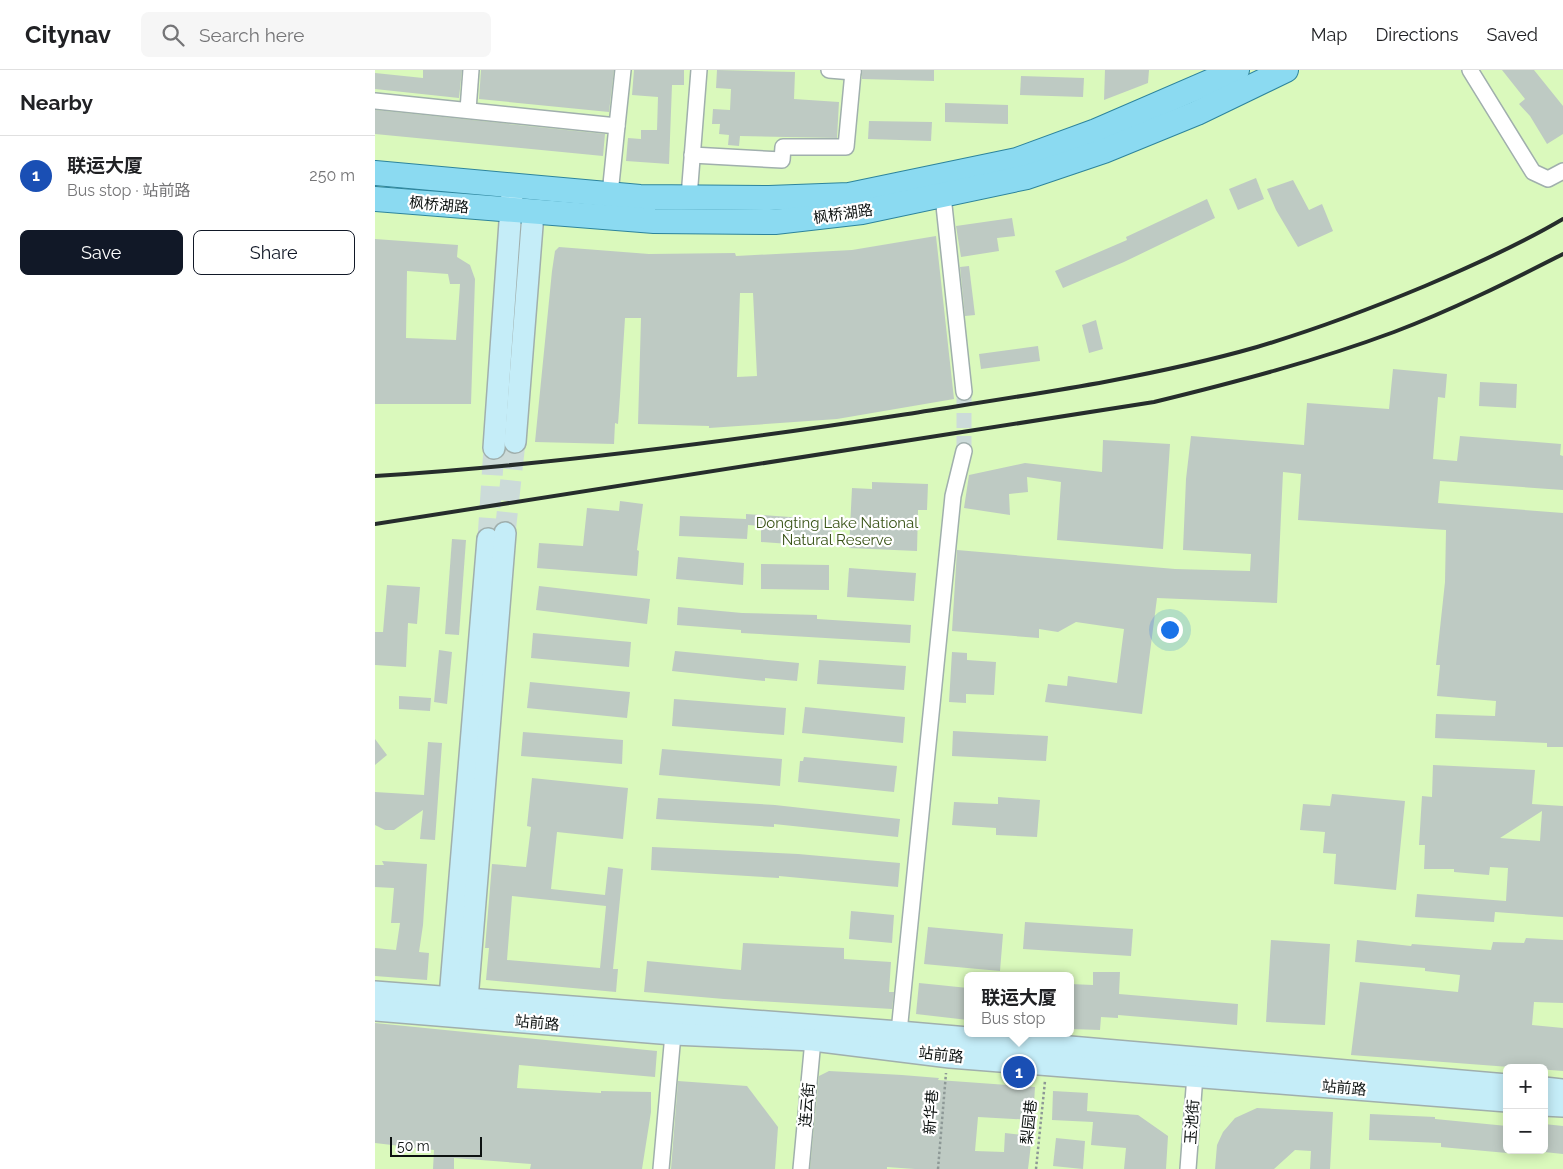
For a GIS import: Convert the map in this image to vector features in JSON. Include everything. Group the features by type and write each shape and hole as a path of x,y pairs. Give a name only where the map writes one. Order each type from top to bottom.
{"main road":[{"name":"枫桥湖路","path":"375,174 610,194 769,198 849,194 1017,160 1096,131 1237,70"},
{"name":"枫桥湖路","path":"375,199 654,221 775,222 862,212 1027,177 1104,151 1197,113 1286,70"},
{"path":"513,186 522,212 515,442"},
{"path":"494,448 522,212"},
{"path":"458,1007 497,536"},
{"name":"站前路","path":"375,992 458,1007 673,1034 813,1040 950,1057 1195,1075 1503,1102"},
{"name":"站前路","path":"375,1010 458,1007 899,1032 1503,1085"},
{"path":"1548,1088 1563,1090"},
{"path":"1548,1105 1563,1106"}],"street":[{"path":"468,110 471,70"},
{"path":"610,194 623,70"},
{"path":"689,197 699,70"},
{"path":"692,155 782,160 783,147 845,147 853,71 829,70"},
{"path":"1470,70 1533,172 1547,179 1563,171"},
{"path":"375,100 617,126"},
{"path":"943,196 964,392"},
{"path":"899,1032 953,496 964,451"},
{"path":"661,1169 673,1034"},
{"name":"连云街","path":"801,1169 813,1040"},
{"name":"玉池街","path":"1188,1169 1195,1075"}],"path":[{"name":"新华巷","path":"938,1169 945,1076 950,1057"},
{"name":"梨园巷","path":"1036,1169 1045,1078"}],"green space":[{"name":"Dongting Lake National Natural Reserve","path":"375,70 1563,70 1563,1169 375,1169"}],"building":[{"path":"423,70 462,70 459,98 375,89 375,73 423,78"},
{"path":"481,70 614,70 609,112 479,99"},
{"path":"634,70 684,70 684,85 672,85 669,164 626,161 628,138 641,139 641,130 657,130 658,97 632,95"},
{"path":"717,70 795,72 794,99 839,102 837,138 740,136 739,146 728,145 729,135 719,134 720,124 712,124 713,109 730,110 731,89 716,88"},
{"path":"862,70 934,70 934,81 862,79"},
{"path":"1105,70 1149,70 1148,83 1104,100"},
{"path":"1502,70 1534,70 1563,106 1563,134 1547,144 1530,116 1519,104 1525,99"},
{"path":"1021,76 1084,78 1083,97 1020,95"},
{"path":"945,103 1008,105 1008,124 945,122"},
{"path":"375,110 605,134 603,156 375,134"},
{"path":"869,121 932,122 931,141 868,139"},
{"path":"1256,178 1264,199 1238,210 1229,189"},
{"path":"1293,180 1309,210 1322,204 1333,231 1298,247 1276,210 1267,189"},
{"path":"1207,199 1215,218 1124,262 1063,288 1055,271 1127,240 1126,237"},
{"path":"1012,218 1015,236 997,238 999,251 961,257 956,226"},
{"path":"936,236 954,399 837,419 709,428 709,426 638,424 641,318 625,318 618,424 615,423 614,444 535,442 552,271 555,251 559,247 649,254 735,253 736,256 852,250","holes":["740,293 753,293 757,376 737,377"]},
{"path":"375,239 458,245 457,257 470,265 475,279 471,404 375,404","holes":["407,271 448,274 450,284 460,284 456,340 406,338"]},
{"path":"969,266 975,315 965,316 960,267"},
{"path":"1096,320 1103,349 1089,353 1082,325"},
{"path":"1038,346 1040,361 981,369 979,354"},
{"path":"1393,369 1447,374 1445,398 1438,397 1433,459 1457,461 1460,436 1561,444 1563,490 1440,481 1438,503 1563,513 1563,747 1547,747 1547,743 1435,738 1436,714 1495,716 1496,701 1437,696 1440,665 1436,665 1445,582 1446,530 1298,520 1301,474 1283,472 1277,603 1157,598 1142,714 1045,702 1048,684 1067,686 1068,676 1117,683 1124,629 1076,622 1058,632 1039,629 1039,638 952,631 957,550 1175,569 1250,571 1251,554 1183,550 1186,479 1191,436 1304,445 1307,403 1389,409"},
{"path":"1480,382 1517,384 1516,408 1479,406"},
{"path":"1103,440 1170,444 1163,549 1057,540 1061,482 1027,477 1028,492 1009,494 1010,515 964,508 969,475 1025,463 1102,472"},
{"path":"872,482 928,484 927,510 918,510 917,551 849,548 852,488 872,489"},
{"path":"620,501 643,504 637,550 639,551 637,576 537,568 539,543 583,546 587,508 619,511"},
{"path":"746,514 832,520 831,547 761,542 761,526 748,525 747,539 679,536 680,516 746,519"},
{"path":"452,539 466,540 459,635 445,634"},
{"path":"678,557 744,563 743,585 676,579"},
{"path":"761,564 829,565 829,590 761,589"},
{"path":"849,568 916,573 914,601 847,597"},
{"path":"387,585 420,587 417,624 408,623 406,667 375,665 375,632 383,632"},
{"path":"539,586 650,599 647,624 536,610"},
{"path":"678,607 742,613 817,615 817,619 911,625 910,643 741,633 741,630 677,625"},
{"path":"533,633 631,642 629,667 531,658"},
{"path":"439,650 452,652 447,704 434,702"},
{"path":"675,651 799,663 797,681 765,678 765,681 672,671"},
{"path":"952,652 967,653 967,660 996,662 994,695 966,694 966,703 949,702"},
{"path":"819,660 906,666 904,690 817,684"},
{"path":"530,682 630,692 627,718 527,708"},
{"path":"399,696 431,698 430,711 399,709"},
{"path":"674,699 786,708 784,735 672,726"},
{"path":"805,707 905,717 903,743 802,733"},
{"path":"953,731 1048,736 1046,761 952,756"},
{"path":"523,732 623,740 622,764 521,756"},
{"path":"375,739 387,755 375,765"},
{"path":"428,742 442,743 435,840 420,839 423,810 394,830 385,830 375,825 375,792 424,795"},
{"path":"662,749 782,759 780,786 659,775"},
{"path":"804,757 897,766 894,792 798,782 800,761 803,761"},
{"path":"1433,765 1535,770 1532,804 1563,806 1563,917 1495,912 1494,922 1415,917 1417,894 1506,901 1508,868 1490,867 1489,875 1454,872 1454,869 1424,869 1425,845 1419,845 1422,796 1432,797","holes":["1542,811 1540,841 1500,838"]},
{"path":"532,778 628,788 623,839 557,832 551,889 605,895 608,867 623,869 613,969 618,969 616,992 486,980 489,948 485,948 492,864 526,867 531,827 527,826","holes":["512,896 606,906 600,968 507,960"]},
{"path":"1332,794 1405,801 1396,890 1334,884 1336,854 1323,853 1325,832 1300,830 1303,804 1330,806"},
{"path":"998,797 1040,800 1037,837 996,835 996,828 952,825 954,802 998,804"},
{"path":"658,798 775,805 900,819 898,837 774,824 774,827 656,819"},
{"path":"652,847 798,854 900,863 898,887 779,876 779,878 651,870"},
{"path":"382,861 427,864 423,925 419,952 429,953 427,980 375,976 375,948 396,950 400,923 391,923 394,888 375,887 375,865 384,865"},
{"path":"851,911 894,915 892,943 849,939"},
{"path":"1025,922 1133,929 1131,956 1023,949"},
{"path":"928,927 1003,934 1000,971 924,964"},
{"path":"1526,938 1563,940 1563,1003 1534,1002 1532,1025 1563,1028 1563,1071 1548,1070 1548,1064 1503,1064 1503,1066 1351,1055 1360,982 1458,992 1460,975 1425,971 1425,968 1355,962 1357,940 1411,946 1412,944 1491,950 1493,942 1524,943"},
{"path":"1271,940 1330,944 1325,1025 1266,1022"},
{"path":"743,943 844,948 844,959 891,962 889,992 894,992 892,1009 724,999 644,992 647,961 741,970"},
{"path":"1093,972 1120,972 1119,994 1238,1004 1237,1025 1118,1015 1118,1018 1101,1017 1100,1030 1074,1029 1074,984 1093,985"},
{"path":"919,983 964,988 964,1020 916,1014"},
{"path":"375,1023 657,1051 655,1077 519,1065 517,1088 601,1093 601,1091 651,1092 651,1112 642,1169 530,1169 531,1164 454,1158 454,1169 433,1169 434,1150 375,1143"},
{"path":"829,1071 902,1075 939,1078 938,1080 1035,1087 1033,1120 978,1117 975,1151 1004,1152 1005,1133 1032,1136 1028,1169 915,1169 887,1167 887,1169 810,1169 819,1076"},
{"path":"678,1081 747,1086 778,1127 775,1169 671,1169"},
{"path":"1053,1091 1088,1093 1087,1111 1138,1115 1168,1136 1166,1169 1124,1169 1126,1148 1091,1145 1093,1122 1052,1120"},
{"path":"1257,1108 1333,1112 1330,1169 1310,1169 1311,1151 1295,1150 1274,1169 1215,1169 1217,1145 1223,1132 1235,1118"},
{"path":"1370,1114 1435,1117 1435,1119 1503,1126 1503,1153 1441,1147 1441,1143 1369,1140"},
{"path":"1548,1124 1563,1126 1563,1154 1548,1152"},
{"path":"1056,1138 1085,1141 1083,1169 1053,1166"}],"tunnel":[{"path":"964,392 964,451"},
{"path":"505,533 515,442"},
{"path":"488,539 494,448"}],"railway":[{"path":"375,476 507,466 638,452 835,425 1035,394 1169,369 1257,347 1300,334 1363,311 1478,263 1563,219"},
{"path":"375,524 1154,402 1275,370 1394,332 1458,305 1563,254"}],"place":[{"name":"联运大厦","path":"1019,1072"}]}
